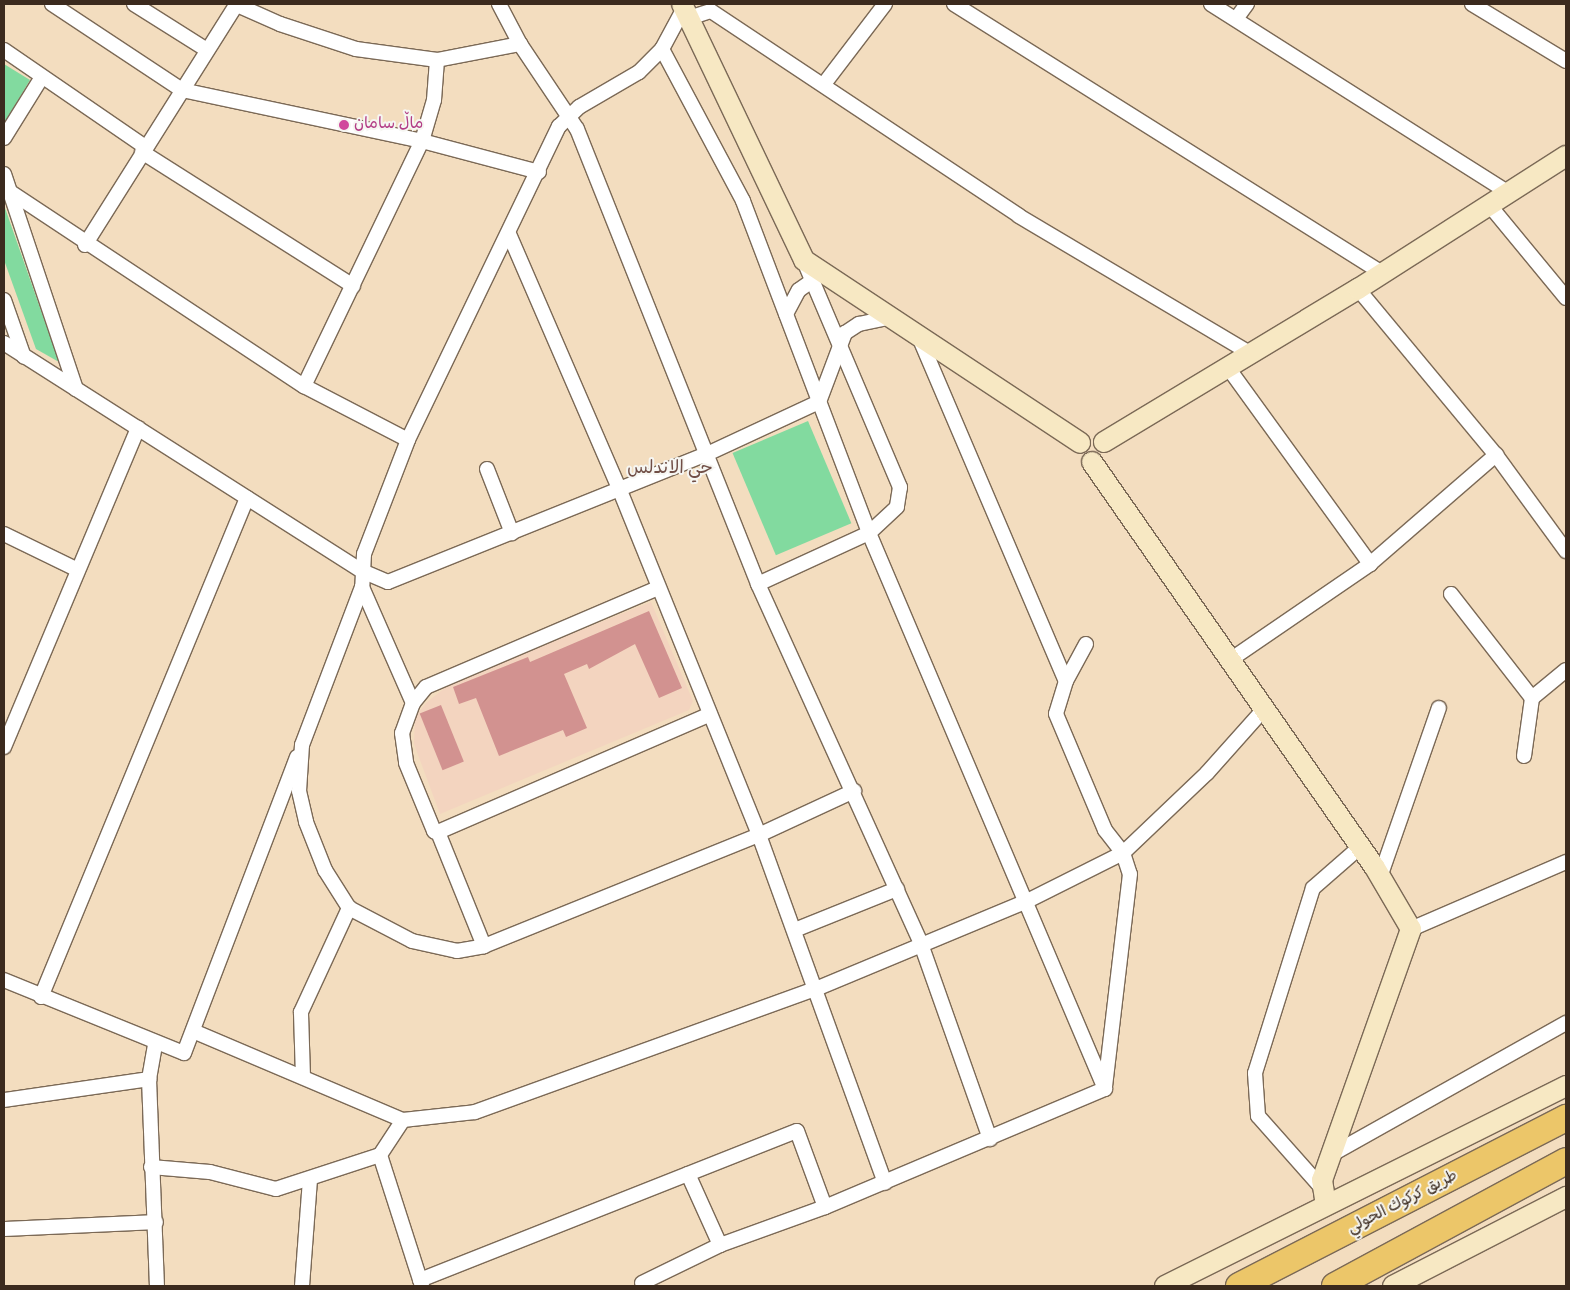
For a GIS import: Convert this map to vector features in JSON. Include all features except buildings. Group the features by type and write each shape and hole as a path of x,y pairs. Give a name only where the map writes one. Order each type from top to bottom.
{"highway":[{"name":"طريق كركوك الحولي","path":"1239,1286 1566,1118"},
{"path":"1335,1286 1566,1161"}],"main road":[{"path":"686,8 804,260 1080,443"},
{"path":"1104,442 1229,369 1491,207 1566,156"},
{"path":"1080,443 1092,435 1104,442"},
{"path":"1092,462 1102,458 1104,442"},
{"path":"1080,443 1080,454 1092,462 1230,660 1360,847 1411,929 1336,1152 1324,1196"},
{"path":"1165,1286 1324,1196 1566,1086"},
{"path":"1393,1286 1566,1197"}],"street":[{"path":"52,4 182,90 422,141 539,172"},
{"path":"134,4 208,50"},
{"path":"85,245 143,149 236,4 356,49 437,60 520,44"},
{"path":"499,4 520,44 568,114 758,584 854,791 921,944 990,1139"},
{"path":"824,84 885,4"},
{"path":"954,4 1382,273"},
{"path":"1211,4 1510,194"},
{"path":"1236,19 1247,4"},
{"path":"1472,4 1566,61"},
{"path":"4,980 41,998 155,1045 184,1053 362,587 362,571 368,540 408,440 568,114 639,72 662,50 686,8 711,11 824,84 1019,216 1251,354"},
{"path":"4,50 143,149 353,286"},
{"path":"662,50 743,201 869,533 1027,901 1105,1089"},
{"path":"304,386 422,141 434,100 437,60"},
{"path":"4,138 42,77"},
{"path":"4,174 76,389"},
{"path":"9,191 85,245 304,386 408,440"},
{"path":"1491,207 1566,298"},
{"path":"509,234 619,488 708,715 759,834 818,988 885,1183"},
{"path":"758,584 869,533 897,507 900,487 804,260"},
{"path":"786,314 799,290 812,281"},
{"path":"1358,289 1496,455 1566,551"},
{"path":"4,300 24,356"},
{"path":"4,344 362,571 380,581 398,581 619,488 707,454 819,402 839,343 859,324 891,318"},
{"path":"919,336 1066,681"},
{"path":"1229,369 1370,564"},
{"path":"4,747 8,721 138,428"},
{"path":"1230,660 1370,564 1496,455"},
{"path":"487,469 512,533"},
{"path":"41,998 247,498"},
{"path":"4,534 76,570"},
{"path":"362,587 414,703"},
{"path":"484,946 438,832 434,831 402,748 402,733 414,703 426,687 444,676 658,588"},
{"path":"1451,594 1532,698"},
{"path":"1086,644 1066,681 1056,714 1105,830 1123,853 1130,874 1105,1089"},
{"path":"1524,756 1532,698 1566,670"},
{"path":"1380,877 1439,708"},
{"path":"193,1031 403,1120 475,1112 818,988 1027,901 1123,853 1207,773 1264,709"},
{"path":"438,832 708,715"},
{"path":"302,745 299,791 306,822 328,878 349,908 376,925 436,949 484,946 759,834 854,791"},
{"path":"1324,1196 1258,1116 1256,1073 1313,888 1360,847"},
{"path":"1411,929 1566,862"},
{"path":"795,930 897,889"},
{"path":"303,1077 301,1012 349,908"},
{"path":"1336,1152 1566,1023"},
{"path":"155,1045 149,1079 157,1286"},
{"path":"4,1100 149,1079"},
{"path":"642,1283 720,1245 885,1183 1105,1089"},
{"path":"151,1167 210,1172 268,1190 310,1180 380,1155 403,1120"},
{"path":"380,1155 421,1283 796,1132 825,1207"},
{"path":"688,1174 720,1245"},
{"path":"302,1286 310,1180"},
{"path":"4,1229 156,1222"}],"shaded area":[{"path":"651,602 693,701 689,710 440,814 414,744 415,717 427,702 454,681"}],"green space":[{"path":"4,64 30,80 4,124"},
{"path":"4,205 59,362 36,349 4,260"},
{"path":"808,421 851,523 776,555 733,453"}],"place":[{"name":"ماڵ سامان","path":"344,125"}],"district":[{"name":"حي الاندلس","path":"670,470"}]}
